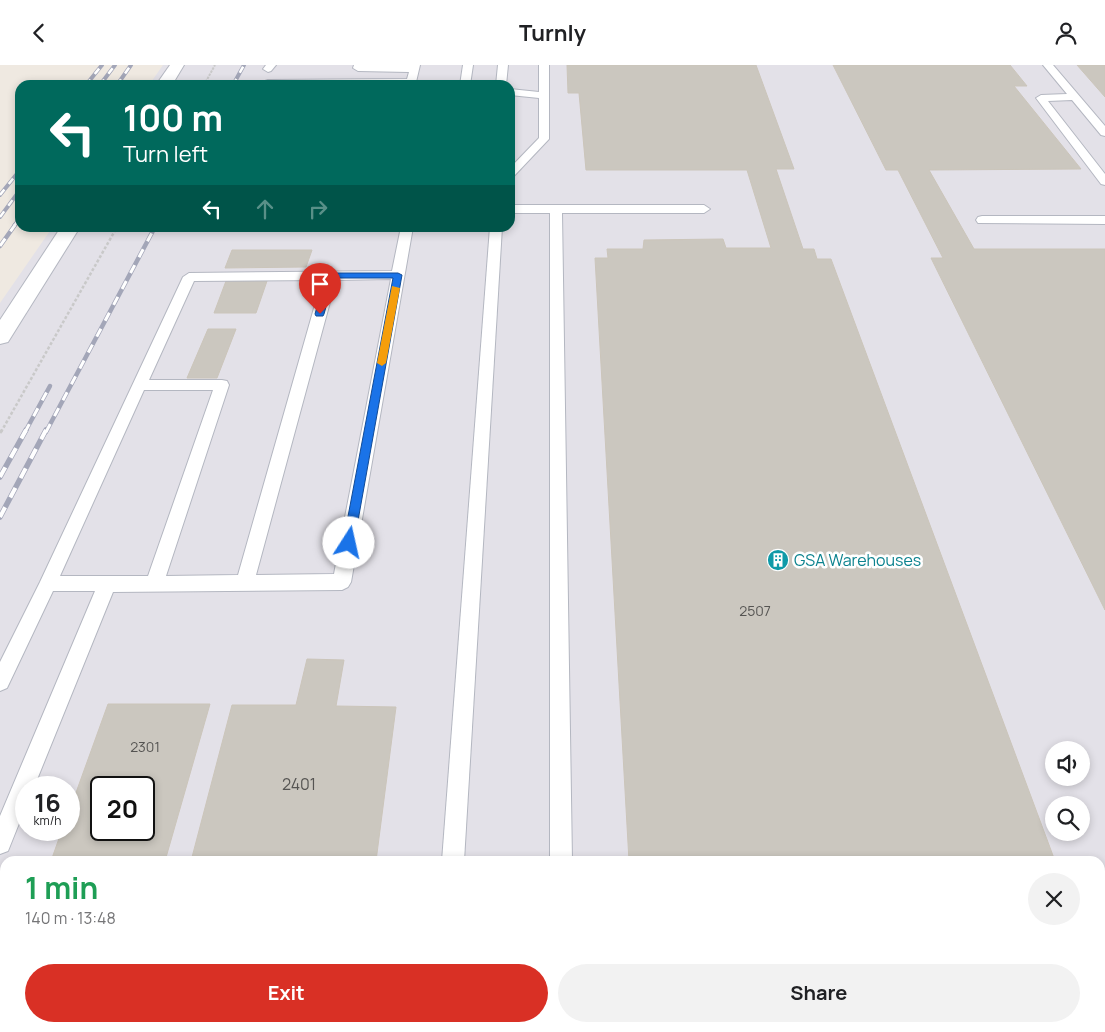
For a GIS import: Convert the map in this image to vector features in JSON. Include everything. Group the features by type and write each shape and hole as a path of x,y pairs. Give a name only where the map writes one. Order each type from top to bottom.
{"main road":[{"path":"167,80 177,65"},
{"path":"0,337 68,232"}],"lane":[{"path":"359,65 358,68 415,67 412,80"},
{"path":"466,80 468,65"},
{"path":"502,80 503,65"},
{"path":"515,169 544,139 544,65"},
{"path":"1048,65 1105,133"},
{"path":"515,92 544,95"},
{"path":"1075,97 1041,98 1105,182"},
{"path":"515,209 704,209"},
{"path":"556,209 561,856"},
{"path":"982,220 1105,220"},
{"path":"48,583 342,582 406,232"},
{"path":"453,856 496,232"},
{"path":"0,682 48,583 189,277 398,275"},
{"path":"245,582 330,276"},
{"path":"139,385 222,385 155,582"},
{"path":"0,843 107,584"}],"path":[{"path":"207,80 215,65"},
{"path":"0,433 114,232"}],"shaded area":[{"path":"163,65 1105,65 1105,856 0,856 0,303 49,232 515,232 515,80 152,80"}],"building":[{"name":"GSA Warehouses","path":"567,65 756,65 794,169 776,169 803,249 814,249 817,259 831,259 1045,834 1045,841 1048,841 1053,856 629,856 595,258 608,258 607,249 643,249 644,240 723,239 726,248 771,248 747,170 586,170 579,93 568,93"},
{"path":"833,65 1010,65 1027,86 1014,86 1081,169 929,170 974,249 1105,249 1105,610 931,258 943,258 898,170 886,170"},
{"path":"1077,65 1105,65 1105,97"},
{"path":"232,250 312,250 306,267 225,268"},
{"path":"226,281 267,281 256,313 214,313"},
{"path":"208,329 236,329 217,378 187,378"},
{"path":"307,659 344,660 336,706 396,707 377,856 192,856 232,705 296,705"},
{"path":"108,704 210,704 166,856 53,856 58,841 80,841 80,782"}],"railway":[{"path":"90,80 102,65"},
{"path":"104,80 115,65"},
{"path":"120,80 131,65"},
{"path":"236,80 244,65"},
{"path":"0,195 15,176"},
{"path":"0,217 15,197"},
{"path":"0,246 15,225"},
{"path":"46,432 152,232"},
{"path":"25,432 50,386"},
{"path":"0,477 26,430"},
{"path":"0,517 46,430"}],"slow traffic":[{"path":"382,363 396,288"}],"place":[{"name":"GSA Warehouses","path":"778,560"}],"route":[{"path":"320,314 330,276 398,275 349,543"}]}
